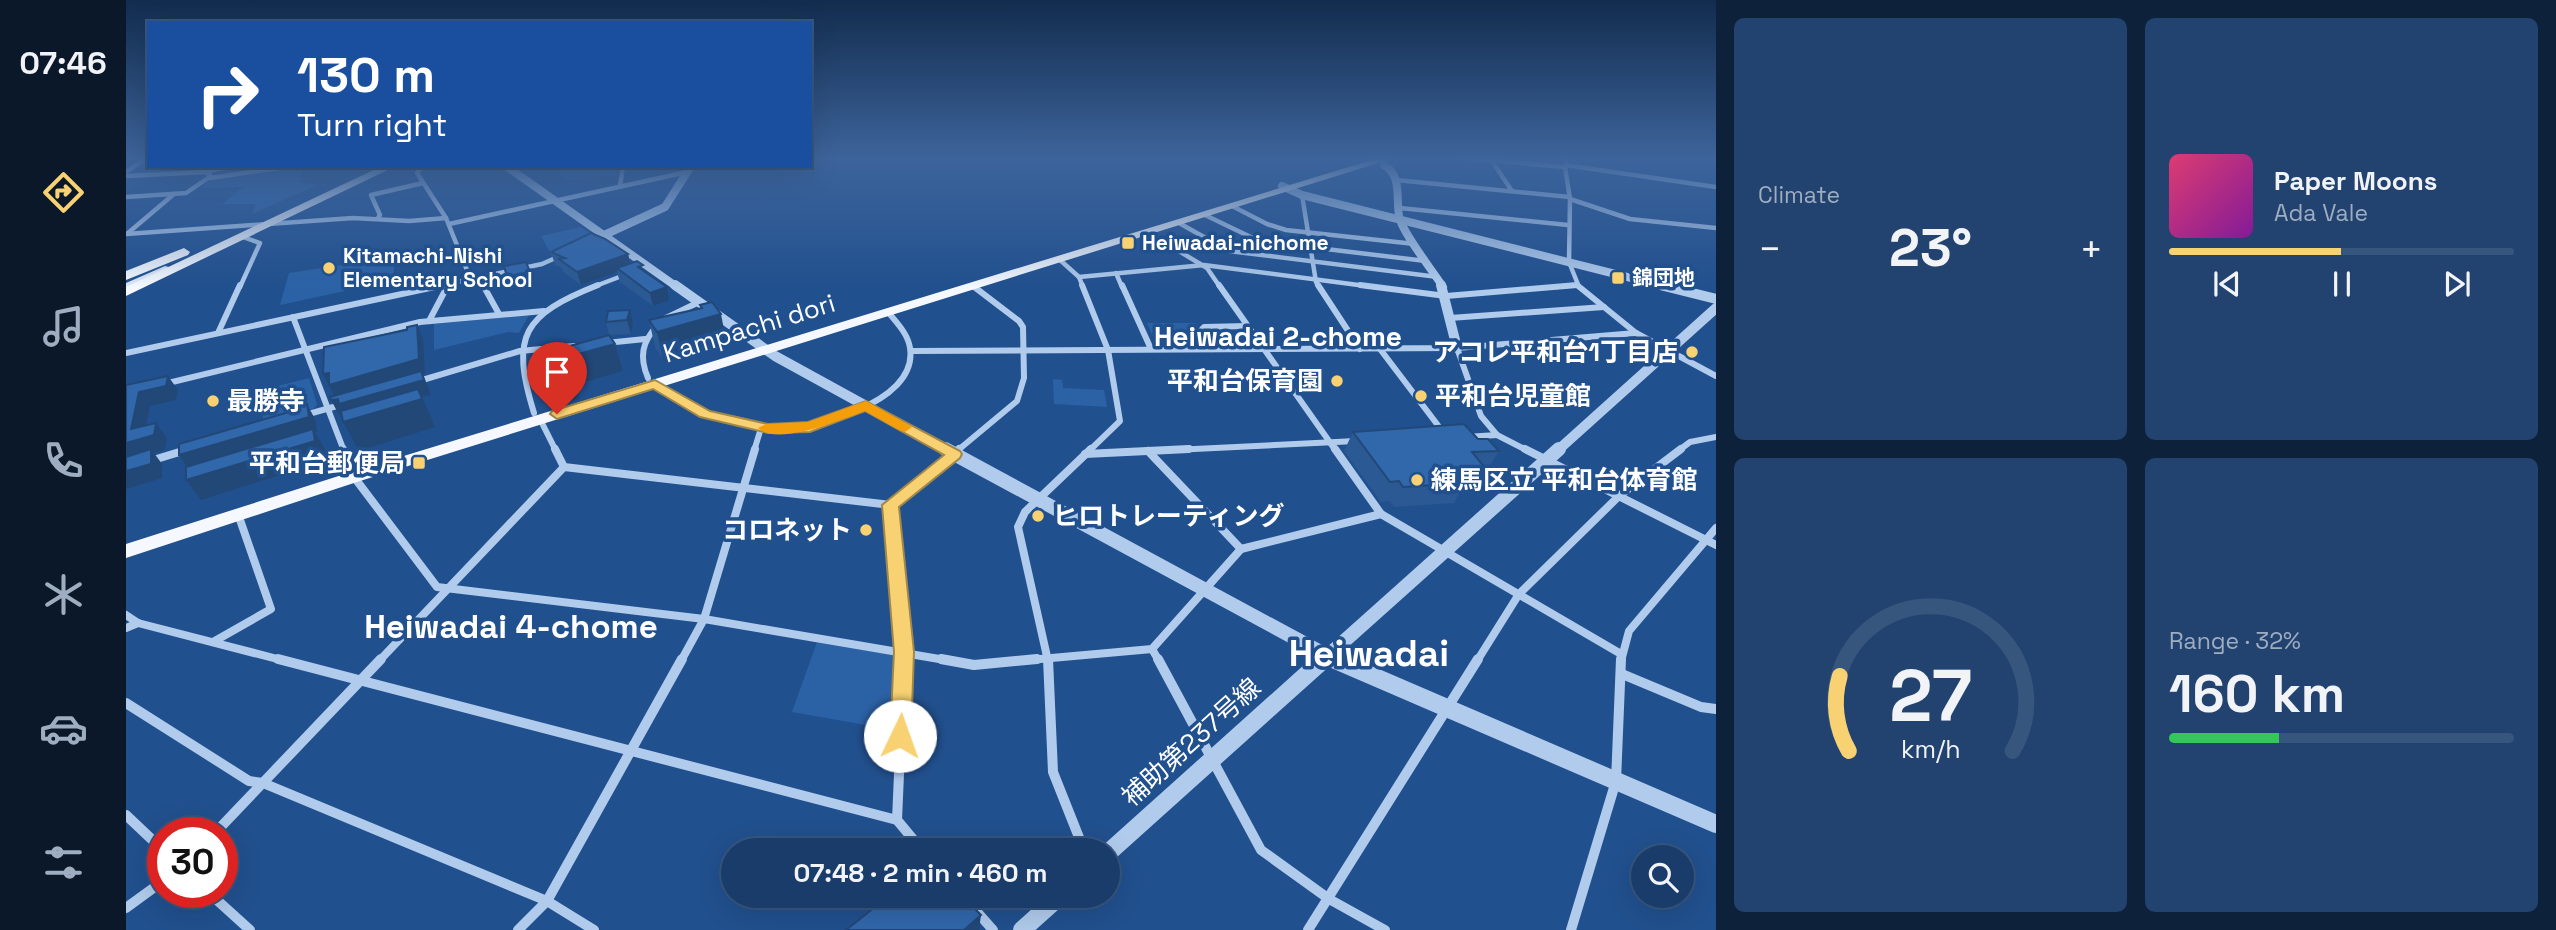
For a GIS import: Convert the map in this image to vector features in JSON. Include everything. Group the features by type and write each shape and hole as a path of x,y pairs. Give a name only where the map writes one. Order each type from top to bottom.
{"main road":[{"path":"126,278 240,231 301,201"},
{"path":"126,292 218,246 240,231 266,224 315,201"},
{"name":"Kampachi dori","path":"126,541 1238,201"},
{"name":"Kampachi dori","path":"761,347 888,312 1245,201"},
{"path":"126,286 218,246"},
{"name":"Kampachi dori","path":"126,551 352,473"}],"street":[{"path":"127,234 165,201"},
{"path":"374,201 380,215 378,218"},
{"path":"436,201 449,224 471,279"},
{"path":"449,224 551,201"},
{"path":"554,201 644,268 761,347 1325,656 1716,824"},
{"path":"600,237 665,207 669,201"},
{"path":"1303,201 1315,279 1360,349"},
{"path":"1328,201 1716,299"},
{"path":"1399,201 1399,219 1438,277 1446,296 1457,348 1476,410 1483,423 1497,435 1712,542"},
{"path":"1570,201 1569,262 1577,285 1636,332 1716,376"},
{"path":"1580,201 1630,219 1716,228"},
{"path":"1232,206 1273,226 1416,244"},
{"path":"1400,208 1568,225"},
{"path":"1205,215 1250,239 1427,261"},
{"path":"266,224 378,218 446,218"},
{"path":"1179,223 1229,251 1438,277"},
{"path":"127,234 240,231 260,243 218,333"},
{"path":"1149,233 1203,265 1381,513 1621,654"},
{"path":"126,353 542,264 564,254"},
{"path":"1060,260 1079,277 1108,349 1120,421 1022,517 1019,533 1048,658 1054,772 1079,838"},
{"path":"1079,277 1203,265 1446,296 1577,285"},
{"path":"1116,273 1151,349"},
{"path":"564,467 522,381 520,351 528,328 544,311 574,295 629,274"},
{"path":"479,278 499,314"},
{"path":"429,321 448,285"},
{"path":"564,467 743,490 891,505 1017,401 1024,378 1023,327 1019,321 973,286"},
{"path":"697,303 667,318 645,339 641,357 652,381 697,411 761,428 810,427 866,406 905,377 910,367 908,334 888,312"},
{"path":"1450,318 1604,307"},
{"name":"補助第237号線","path":"1120,842 1716,307"},
{"path":"160,385 429,321 544,311"},
{"path":"293,317 352,473 434,586 448,589 704,619 974,665 1152,649 1241,549 1381,513"},
{"path":"1212,349 1202,329 1205,327 1247,326"},
{"path":"911,351 1457,348 1636,332"},
{"path":"593,344 645,339"},
{"path":"415,383 520,351 580,345"},
{"path":"1380,349 1447,438 1434,438"},
{"path":"296,417 352,401"},
{"path":"518,930 547,901 704,619 761,428"},
{"path":"1459,437 1497,435"},
{"path":"1308,930 1519,594 1619,496 1690,442 1716,437"},
{"path":"1084,454 1368,441"},
{"path":"139,464 193,448"},
{"path":"1148,451 1241,549"},
{"path":"230,817 564,467"},
{"path":"891,505 904,652 897,820"},
{"path":"213,642 271,609 238,514"},
{"path":"1571,930 1616,781 1621,654 1629,631 1712,542 1716,528"},
{"path":"126,615 138,623 897,820 912,838"},
{"path":"126,628 138,623"},
{"path":"1152,649 1261,850 1329,899 1385,930"},
{"path":"1622,674 1701,707 1716,709"},
{"path":"126,703 249,781 263,782 547,901 594,930"},
{"path":"126,815 147,835"},
{"path":"126,908 147,893"},
{"path":"226,908 250,930"},
{"path":"973,908 993,930"},
{"path":"1023,930 1047,908"}],"shaded area":[{"path":"225,201 280,201 252,214 256,204 222,204"},
{"path":"581,227 594,237 552,256 541,236"},
{"path":"394,257 394,275 347,284 345,291 280,305 289,273"},
{"path":"529,315 519,333 508,332 434,350 434,324"},
{"path":"1147,323 1195,323 1204,343 1162,346 1156,344"},
{"path":"309,378 317,405 313,409 263,423 262,390"},
{"path":"1053,379 1062,380 1063,388 1104,390 1107,407 1054,404"},
{"path":"817,642 892,655 897,660 894,730 792,712"}],"building":[{"path":"591,233 628,254 577,272 559,259 565,258 551,252"},
{"path":"637,261 643,265 638,267 667,287 650,293 617,268"},
{"path":"526,262 530,272 507,277 504,266"},
{"path":"712,302 721,314 657,332 649,320 702,308 700,305"},
{"path":"630,310 627,320 606,322 608,311"},
{"path":"417,325 419,359 329,385 329,373 323,374 324,347 407,330 407,327"},
{"path":"609,335 615,344 564,358 571,371 562,374 555,361 536,366 532,356 550,351 548,348 557,345 559,349"},
{"path":"421,371 424,380 339,404 338,399 331,400 330,397"},
{"path":"168,376 166,386 139,392 131,429 156,423 154,435 126,443 126,385"},
{"path":"418,389 422,399 343,422 341,411"},
{"path":"307,404 309,417 179,455 179,444 296,410 296,407"},
{"path":"1464,424 1478,439 1488,439 1499,451 1472,452 1486,469 1454,471 1465,483 1403,487 1399,481 1390,482 1353,432"},
{"path":"313,429 315,441 186,480 186,467"},
{"path":"151,449 151,464 126,471 126,457"},
{"path":"874,908 974,908 981,915 964,930 846,930"}],"slow traffic":[{"path":"766,428 810,427 866,406 905,427"}],"place":[{"name":"Heiwadai-nichome","path":"1128,243"},
{"name":"Kitamachi-Nishi Elementary School","path":"329,268"},
{"name":"錦団地","path":"1618,278"},
{"name":"アコレ平和台1丁目店","path":"1692,352"},
{"name":"平和台保育園","path":"1337,381"},
{"name":"平和台児童館","path":"1421,396"},
{"name":"最勝寺","path":"213,401"},
{"name":"平和台郵便局","path":"419,463"},
{"name":"練馬区立 平和台体育館","path":"1417,480"},
{"name":"ヒロトレーティング","path":"1038,516"},
{"name":"コロネット","path":"866,530"}],"district":[{"name":"Heiwadai 2-chome","path":"1278,336"},
{"name":"Heiwadai 4-chome","path":"511,626"},
{"name":"Heiwadai","path":"1369,653"}],"route":[{"path":"557,414 655,384 689,407 705,414 768,429 810,427 866,406 954,454 891,505 904,652 900,736"}]}
